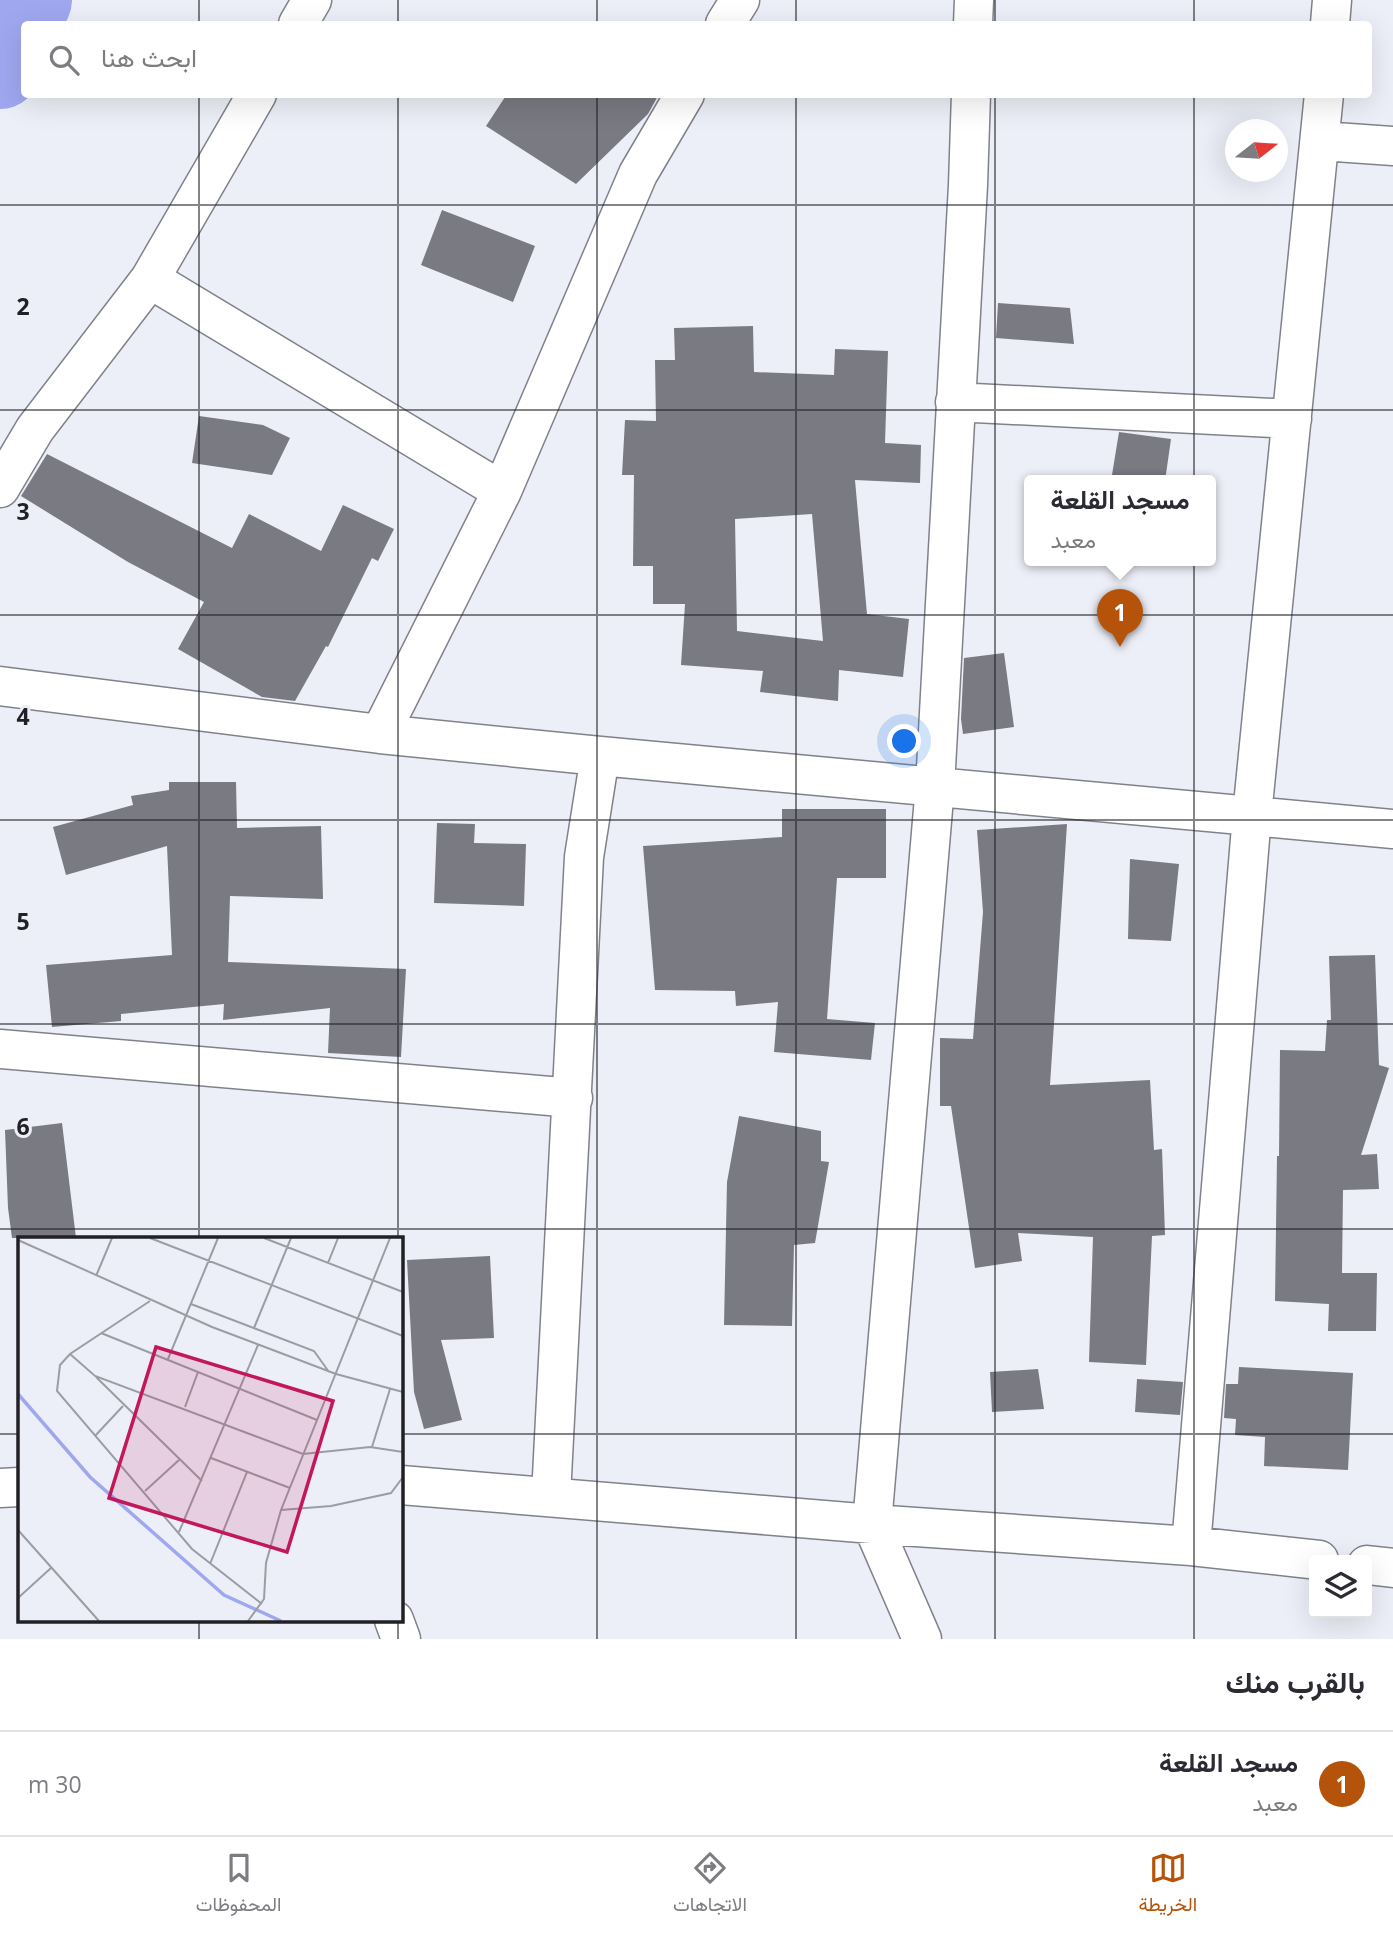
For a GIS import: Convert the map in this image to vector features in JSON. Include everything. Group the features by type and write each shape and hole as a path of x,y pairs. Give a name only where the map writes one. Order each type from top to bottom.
{"street":[{"path":"300,21 312,0"},
{"path":"728,21 740,0"},
{"path":"974,0 974,21"},
{"path":"1330,21 1332,0"},
{"path":"0,488 36,429 150,279 255,98"},
{"path":"380,734 502,491 638,174 683,98"},
{"path":"922,1639 872,1524 935,786 971,98"},
{"path":"1191,1546 1252,815 1324,98"},
{"path":"1321,141 1393,146"},
{"path":"150,279 502,491"},
{"path":"956,402 1292,419"},
{"path":"0,686 380,734 1393,829"},
{"path":"551,1496 584,857 600,756"},
{"path":"0,1049 573,1098"},
{"path":"402,1485 872,1524 1191,1546 1309,1559"},
{"path":"0,1488 18,1487"},
{"path":"1372,1566 1393,1568"},
{"path":"395,1622 401,1639"}],"building":[{"path":"504,98 657,98 648,114 576,184 486,126"},
{"path":"442,210 535,246 513,302 421,265"},
{"path":"998,303 1070,308 1074,344 996,338"},
{"path":"753,326 754,372 834,375 835,349 888,351 885,443 921,445 920,483 855,480 867,614 909,619 903,677 839,670 838,701 760,692 763,671 681,665 685,604 653,604 653,566 633,566 634,475 622,475 625,420 656,421 655,360 675,360 674,328","holes":["812,514 823,641 737,631 735,519"]},
{"path":"199,416 263,425 290,438 272,475 192,463"},
{"path":"1119,432 1171,439 1166,475 1112,475"},
{"path":"47,454 232,548 249,514 321,551 343,505 394,529 378,561 372,558 328,647 326,646 295,701 262,697 178,649 204,602 128,562 21,496"},
{"path":"1004,653 1014,727 963,734 961,719 964,658"},
{"path":"169,782 236,782 237,828 321,826 323,899 230,896 228,962 406,969 401,1057 328,1053 330,1008 223,1020 224,1004 121,1014 121,1021 52,1027 46,965 172,955 167,846 66,875 53,827 133,805 131,796 169,790"},
{"path":"782,809 886,809 886,878 837,878 827,1019 875,1023 871,1060 774,1052 778,1002 736,1006 735,991 655,990 643,846 782,837"},
{"path":"437,823 475,824 474,843 526,844 524,906 434,903"},
{"path":"1067,824 1050,1085 1150,1080 1154,1150 1162,1149 1165,1235 1152,1236 1146,1365 1089,1362 1093,1237 1018,1233 1022,1261 975,1268 951,1106 940,1106 940,1038 973,1039 983,912 977,830"},
{"path":"1130,859 1179,864 1171,941 1128,939"},
{"path":"1375,955 1379,1065 1389,1068 1361,1155 1377,1154 1379,1189 1343,1190 1342,1273 1377,1273 1376,1331 1328,1331 1329,1304 1275,1301 1280,1050 1325,1051 1327,1020 1331,1020 1329,956"},
{"path":"739,1116 821,1131 821,1161 829,1162 815,1243 794,1245 792,1326 724,1325 727,1182"},
{"path":"62,1123 76,1237 12,1238 5,1130"},
{"path":"490,1256 494,1338 441,1340 462,1420 424,1429 414,1392 407,1260"},
{"path":"1239,1367 1353,1373 1348,1470 1264,1466 1265,1437 1235,1435 1236,1419 1224,1418 1226,1384 1238,1384"},
{"path":"1038,1369 1044,1409 992,1412 990,1372"},
{"path":"1137,1379 1183,1382 1180,1415 1135,1412"}],"waterway":[{"path":"21,21 31,0"},
{"path":"0,68 21,22"}],"place":[{"name":"مسجد القلعة","path":"1120,647"}]}
